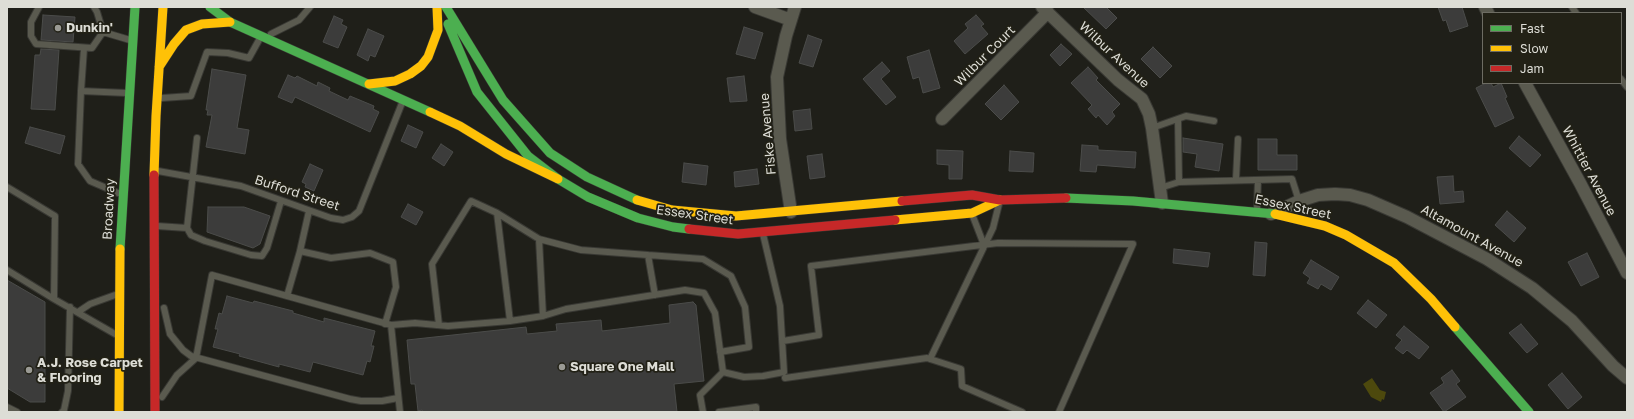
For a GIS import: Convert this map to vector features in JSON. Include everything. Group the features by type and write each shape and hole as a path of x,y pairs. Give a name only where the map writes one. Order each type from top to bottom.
{"main road":[{"path":"125,7 133,41"},
{"name":"Broadway","path":"119,412 118,294 135,7"},
{"path":"155,410 154,170 162,7"},
{"path":"210,7 230,22 447,119 506,154 558,179"},
{"path":"369,84 395,81 410,74 421,66 428,57 438,30 437,7"},
{"name":"Essex Street","path":"441,7 470,78 488,108 528,156 558,179 604,205 656,224 710,232 738,234 791,212 972,195 1000,200 1070,198 1162,203 1257,212 1325,226 1346,235 1394,263 1431,299 1529,412"},
{"name":"Essex Street","path":"446,7 503,100 518,119 550,153 567,165 605,187 649,205 672,210 736,216 760,224 972,213 1000,200"},
{"path":"159,68 174,44 186,30 202,24 230,22"}],"street":[{"path":"755,7 791,20"},
{"name":"Fiske Avenue","path":"791,212 780,139 777,77 795,7"},
{"name":"Wilbur Court","path":"942,119 1045,10"},
{"name":"Wilbur Avenue","path":"1045,10 1118,80 1142,99 1149,114 1152,128 1162,203"},
{"name":"Whittier Avenue","path":"1526,84 1627,273"},
{"name":"Altamount Avenue","path":"1271,214 1299,201 1318,195 1350,195 1388,208 1436,230 1487,259 1532,288 1572,321 1613,366 1627,378"}],"lane":[{"path":"39,7 31,22 31,36 36,44 92,48 103,32"},
{"path":"94,7 103,32"},
{"path":"157,98 191,96 207,52 228,53 249,58 255,45 262,37 299,20 310,7"},
{"path":"103,32 133,41"},
{"path":"84,48 78,164 90,182 123,195"},
{"path":"81,91 130,93"},
{"name":"Bufford Street","path":"154,170 241,186 309,211 343,220 352,217 358,211 403,100"},
{"path":"1152,128 1186,116 1214,121"},
{"path":"1178,119 1179,182"},
{"path":"197,138 194,178 187,228 191,235 205,241 251,255 262,256 267,248 281,201"},
{"path":"1236,179 1238,139"},
{"path":"1160,188 1179,182 1236,179 1292,179 1299,201"},
{"path":"1257,212 1258,180"},
{"path":"7,187 55,216 54,299"},
{"path":"930,358 984,245 994,228 1000,200"},
{"path":"439,325 432,264 470,201 497,213 540,239 581,250 703,259 730,276 745,307 749,347 720,352"},
{"path":"287,296 300,251 309,211"},
{"path":"497,213 510,321"},
{"path":"972,213 984,245"},
{"path":"722,372 750,377 784,372 780,306 760,224"},
{"path":"154,226 187,228"},
{"path":"540,239 543,316"},
{"path":"783,341 819,335 811,266 998,243 1133,244 1059,412"},
{"path":"300,251 331,258 370,253 393,262 396,286 388,325 400,412"},
{"path":"648,255 655,295"},
{"path":"7,270 54,299 70,307 93,323 118,336"},
{"path":"154,274 170,334 183,350 196,358 361,401 382,401 398,398"},
{"path":"155,410 177,375 196,358 212,275 388,325 415,323 439,325 510,321 543,316 566,309 685,290 704,293 715,313 722,372 700,395 702,412"},
{"path":"78,312 90,304 118,294"},
{"path":"62,412 64,410 68,391 70,307"},
{"path":"785,378 930,358 961,369 962,386 1022,412"},
{"path":"7,407 17,412"},
{"path":"719,412 756,407 756,412"}],"shaded area":[{"path":"1372,378 1380,390 1386,392 1384,400 1382,399 1381,402 1371,397 1363,384"}],"building":[{"path":"1083,7 1106,7 1117,18 1106,29"},
{"path":"1438,7 1462,7 1468,26 1450,32 1446,20 1443,21"},
{"name":"Dunkin'","path":"43,15 75,17 73,42 41,40"},
{"path":"976,15 984,24 981,26 988,34 965,54 954,41 968,28 965,24"},
{"path":"334,16 343,20 341,24 347,27 338,48 323,42"},
{"path":"744,27 763,33 755,59 736,54"},
{"path":"368,29 384,36 375,57 370,55 368,61 357,55"},
{"path":"808,35 822,40 813,67 799,63"},
{"path":"1061,44 1072,54 1060,66 1050,55"},
{"path":"1153,47 1172,66 1160,78 1141,59"},
{"path":"41,49 59,50 55,110 31,109 35,55 40,55"},
{"path":"929,50 940,88 923,93 919,77 913,79 907,57"},
{"path":"882,62 890,71 881,79 896,97 886,105 863,79"},
{"path":"1088,67 1098,78 1096,80 1120,104 1112,112 1115,116 1107,125 1098,115 1096,118 1088,109 1092,105 1071,83"},
{"path":"212,69 246,75 237,128 249,130 245,154 206,147 212,115 207,115 208,110 206,110"},
{"path":"288,75 295,78 297,76 317,86 318,82 330,88 329,91 348,100 350,96 374,106 373,109 379,112 370,132 295,97 292,103 278,97"},
{"path":"744,76 747,101 730,102 727,78"},
{"path":"1484,84 1492,84 1493,87 1501,84 1507,97 1505,98 1514,118 1495,127 1476,88"},
{"path":"1004,85 1019,102 1001,120 985,104"},
{"path":"810,109 812,129 795,131 793,111"},
{"path":"408,125 423,132 416,148 401,141"},
{"path":"30,127 65,136 60,154 25,143"},
{"path":"1519,136 1541,155 1530,167 1509,148"},
{"path":"1183,138 1223,144 1219,171 1195,167 1197,154 1183,152"},
{"path":"1258,139 1277,139 1277,155 1297,155 1297,170 1258,170"},
{"path":"441,144 453,152 444,166 432,158"},
{"path":"1082,145 1098,146 1098,150 1136,152 1135,168 1097,165 1096,172 1080,171"},
{"path":"937,150 963,151 962,179 949,179 949,165 937,164"},
{"path":"1010,151 1034,153 1033,172 1009,171"},
{"path":"822,154 825,177 810,179 807,156"},
{"path":"684,163 708,166 706,185 682,182"},
{"path":"310,164 323,170 314,191 305,187 306,184 302,182"},
{"path":"757,169 759,184 735,187 734,172"},
{"path":"1453,176 1454,192 1463,191 1464,202 1440,204 1437,177"},
{"path":"408,204 423,212 416,225 401,217"},
{"path":"208,207 244,207 270,216 260,244 253,248 207,232"},
{"path":"1507,211 1526,228 1514,242 1495,225"},
{"path":"1255,242 1267,243 1265,276 1253,275"},
{"path":"1174,249 1210,253 1208,267 1173,263"},
{"path":"1587,253 1599,277 1581,286 1568,262"},
{"path":"1311,260 1339,277 1331,290 1321,284 1318,289 1307,283 1310,278 1303,273"},
{"path":"7,280 45,302 45,402 30,402 7,388"},
{"path":"227,296 293,311 293,313 324,322 324,318 375,331 371,346 374,346 370,362 367,361 363,375 313,362 310,372 279,364 279,367 213,347 218,329 215,329 219,313 222,314"},
{"path":"1368,300 1387,315 1376,328 1357,313"},
{"name":"Square One Mall","path":"693,302 696,305 704,381 674,384 677,412 418,411 415,384 411,384 407,340 526,327 527,334 557,331 556,324 601,320 602,331 670,323 669,305"},
{"path":"1521,324 1538,344 1527,353 1509,333"},
{"path":"1404,326 1429,347 1419,359 1407,350 1403,354 1395,348 1402,340 1396,335"},
{"path":"1452,370 1460,381 1456,384 1466,397 1444,412 1430,393 1444,383 1441,378"},
{"path":"1562,373 1582,397 1568,409 1548,385"}],"traffic: fast":[{"path":"120,249 135,7"},
{"path":"210,7 230,22 430,112"},
{"path":"446,7 503,100 550,153 587,177 637,200"},
{"path":"448,24 477,92 528,156 558,179 588,197 638,218 673,227 689,229"},
{"path":"1066,198 1133,201 1275,214"},
{"path":"1455,327 1529,412"}],"traffic: slow":[{"path":"154,175 163,7"},
{"path":"369,84 395,81 410,74 421,66 428,57 438,30 437,7"},
{"path":"159,67 174,44 186,30 202,24 230,22"},
{"path":"430,112 460,126 506,154 558,179"},
{"path":"637,200 672,210 736,216 902,201"},
{"path":"895,220 972,213 1000,200"},
{"path":"1275,214 1325,226 1346,235 1394,263 1431,299 1455,327"},
{"path":"119,412 120,249"}],"traffic: jam":[{"path":"154,175 155,412"},
{"path":"902,201 972,195 1000,200 1066,198"},
{"path":"689,229 738,234 895,220"}],"place":[{"name":"Dunkin'","path":"58,28"},
{"name":"Square One Mall","path":"562,367"},
{"name":"A.J. Rose Carpet & Flooring","path":"29,370"}]}
